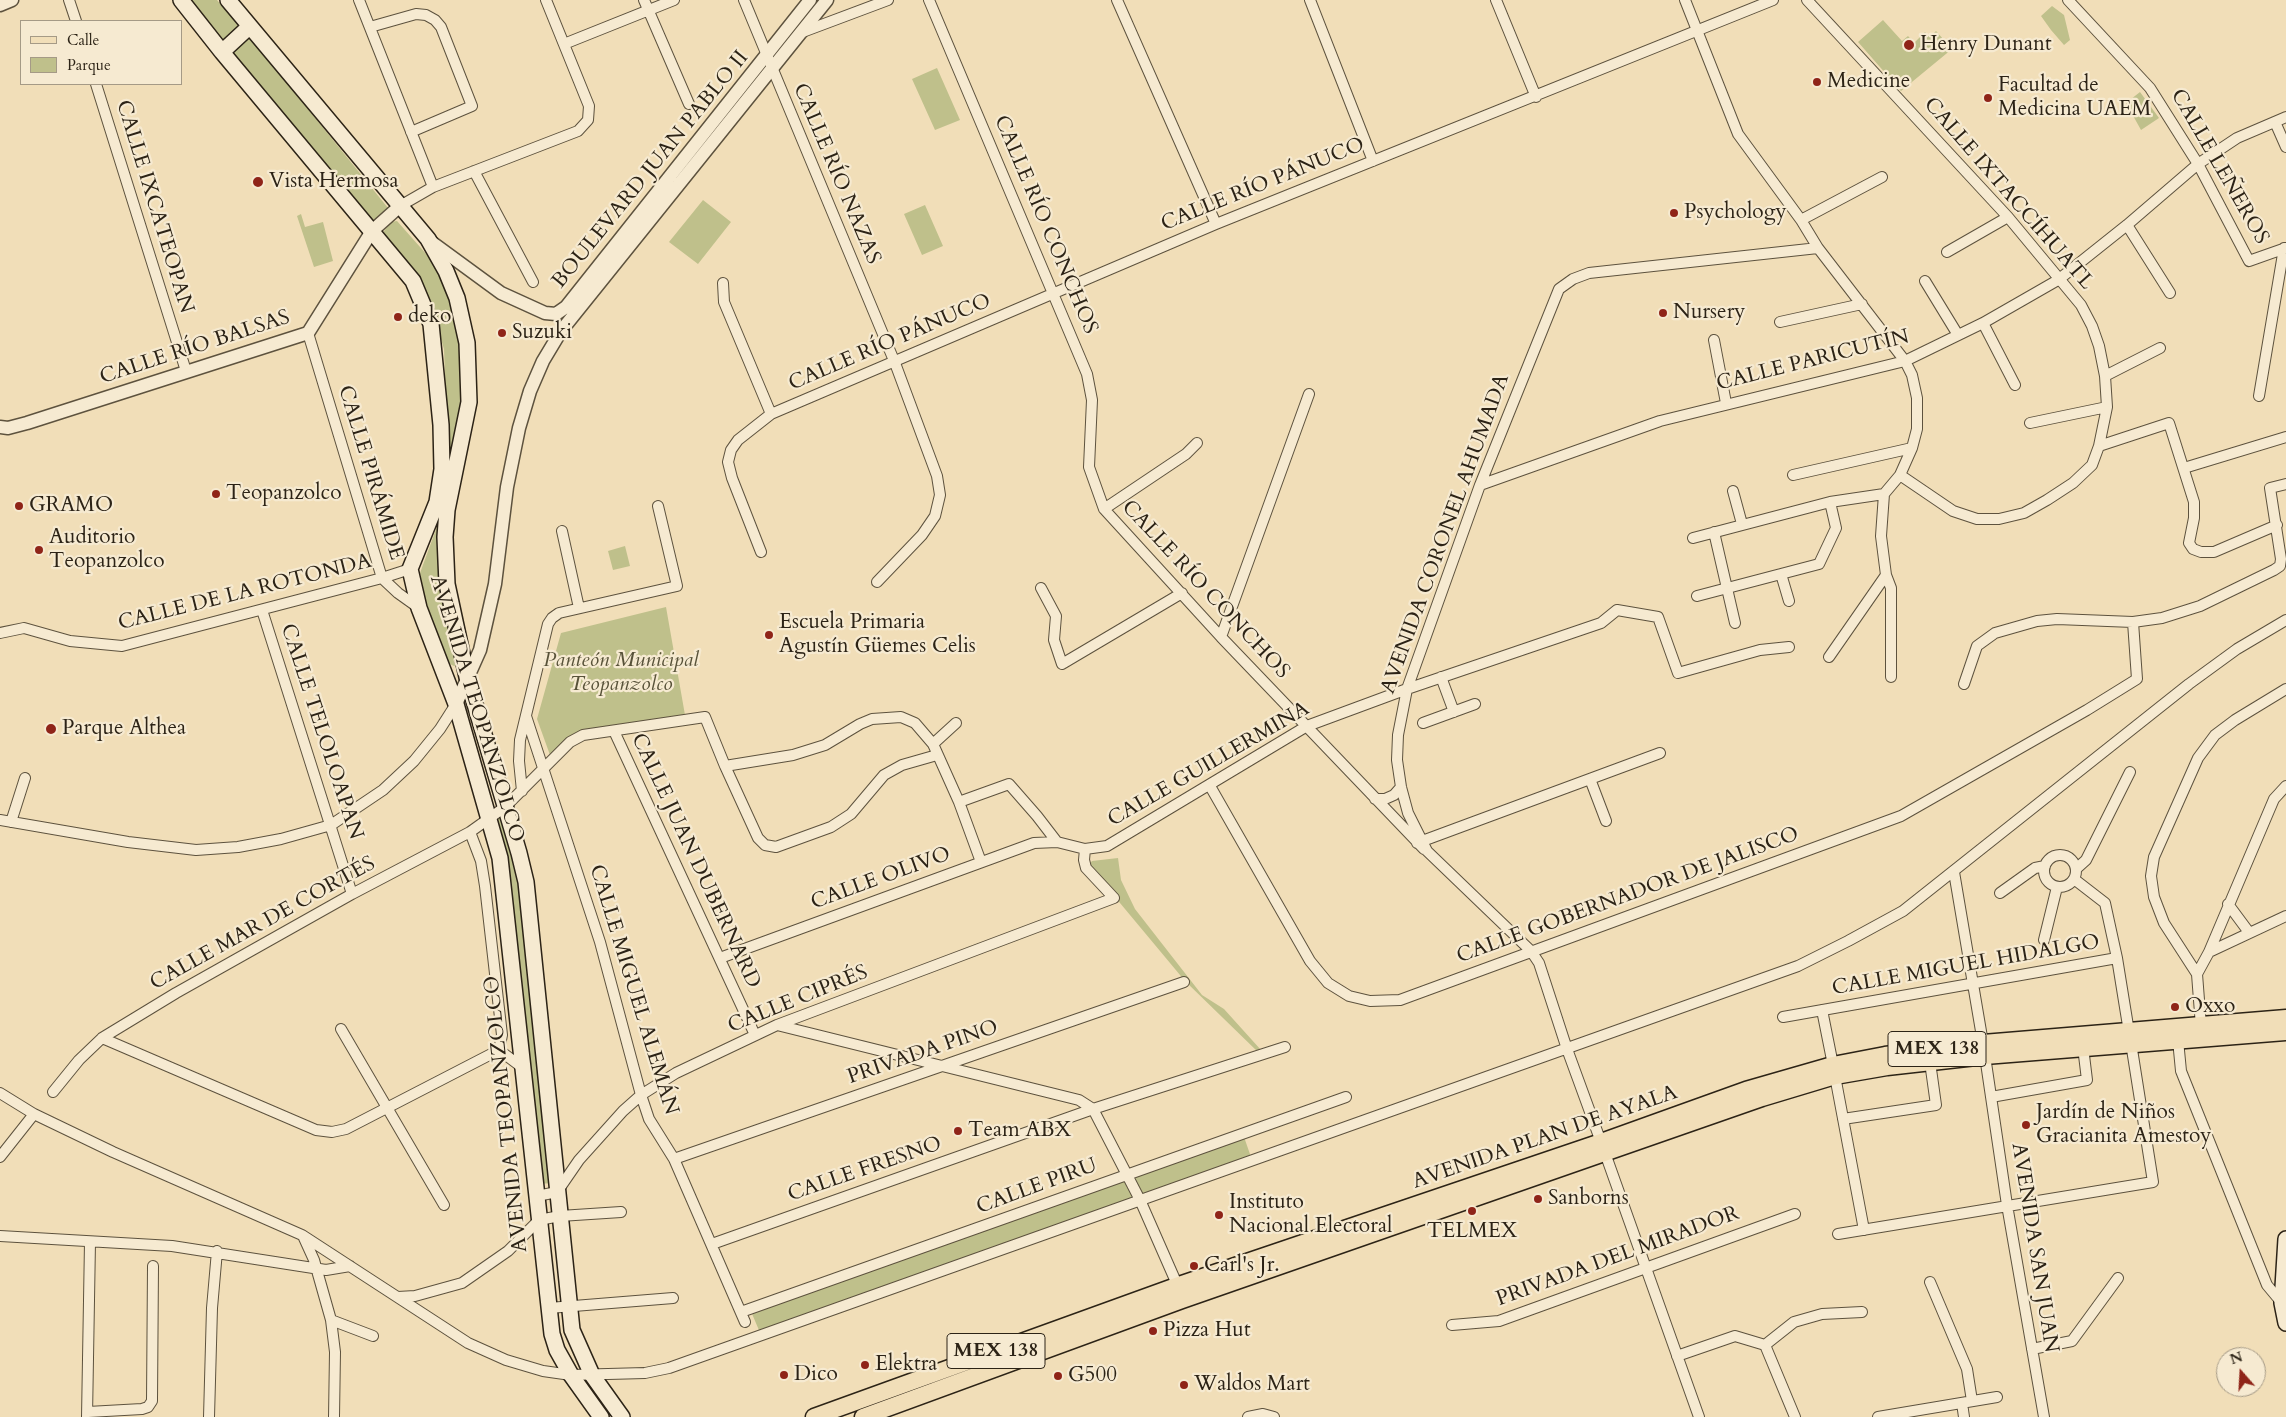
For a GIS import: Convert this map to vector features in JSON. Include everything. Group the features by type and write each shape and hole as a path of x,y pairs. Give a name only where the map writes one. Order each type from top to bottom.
{"main road":[{"name":"AVENIDA TEOPANZOLCO","path":"181,0 413,281 431,324 441,425 442,469 437,502 410,569 419,608 456,704 490,818 505,883 552,1334 557,1350 571,1375 601,1417"},
{"name":"AVENIDA TEOPANZOLCO","path":"228,0 428,239 446,271 457,298 467,343 469,402 447,510 445,537 447,584 467,677 526,882 568,1307 572,1330 592,1375 622,1417"},
{"path":"222,52 249,27"},
{"name":"AVENIDA PLAN DE AYALA","path":"814,1417 1603,1148 1762,1098 1834,1070 1885,1055 2083,1047 2202,1026 2286,1018"},
{"name":"AVENIDA PLAN DE AYALA","path":"1834,1070 1930,1062 1984,1050 2130,1038 2178,1040 2286,1032"},
{"path":"2286,1239 2282,1303 2286,1322"},
{"name":"AVENIDA PLAN DE AYALA","path":"863,1417 1180,1293"}],"street":[{"path":"0,5 12,0"},
{"path":"70,0 76,20"},
{"path":"359,0 433,187"},
{"path":"400,206 433,187 578,131 588,120 589,106 546,0"},
{"path":"644,0 689,104"},
{"path":"564,44 674,0"},
{"name":"CALLE RÍO NAZAS","path":"744,0 895,363 937,476 940,495 935,516 922,535 877,582"},
{"name":"BOULEVARD JUAN PABLO II","path":"456,704 480,650 495,584 507,487 519,428 530,391 543,361 561,332 769,63 778,42 810,0"},
{"name":"BOULEVARD JUAN PABLO II","path":"428,239 501,293 545,313 556,314 566,307 769,63 802,32 827,0"},
{"path":"778,42 888,0"},
{"name":"CALLE RÍO CONCHOS","path":"929,0 1087,374 1092,400 1089,466 1104,509 1221,637 1375,799 1419,842"},
{"path":"1116,0 1216,224"},
{"path":"1310,0 1373,160"},
{"path":"1496,0 1536,97"},
{"path":"1686,0 1738,134 1801,220 1818,248 1905,362 1912,375 1917,398 1918,429 1900,474 1884,494 1881,536 1886,575 1891,588 1891,677"},
{"name":"CALLE RÍO PÁNUCO","path":"761,552 732,478 728,462 731,450 738,440 772,414 895,363 1216,224 1373,160 1536,97 1773,0"},
{"name":"CALLE IXTACCÍHUATL","path":"1808,0 2008,217 2058,280 2081,305 2092,326 2099,346 2105,376 2106,406 2099,446 2092,465 2073,483 2024,512 1999,519 1977,519 1953,511 1900,474"},
{"name":"CALLE LEÑEROS","path":"2068,0 2150,88 2198,164 2249,261 2285,248"},
{"path":"370,27 416,14 426,14 435,20 441,27 472,106 411,132"},
{"name":"CALLE IXCATEOPAN","path":"96,85 186,371"},
{"name":"CALLE PARICUTÍN","path":"1480,485 1660,421 1726,403 1905,362 1983,323 2058,280 2127,225 2198,164 2237,138 2286,118"},
{"path":"2275,122 2286,148"},
{"path":"474,171 534,282"},
{"path":"1801,220 1882,177"},
{"name":"CALLE RÍO BALSAS","path":"0,427 8,428 27,423 308,333 372,231 400,206"},
{"path":"1947,252 2008,217"},
{"path":"2127,225 2170,293"},
{"name":"AVENIDA CORONEL AHUMADA","path":"1699,1417 1567,1049 1539,963 1531,951 1426,851 1419,842 1401,787 1397,760 1398,736 1407,689 1480,485 1559,289 1573,279 1589,273 1818,248"},
{"path":"2259,396 2285,248"},
{"path":"1925,281 1958,336"},
{"path":"723,283 724,302 772,414"},
{"path":"1780,322 1862,304"},
{"path":"1983,323 2015,385"},
{"name":"CALLE PIRÁMIDE","path":"308,333 382,578 398,593 419,608"},
{"path":"1714,340 1726,403"},
{"path":"2105,376 2160,348"},
{"path":"1221,637 1309,394"},
{"path":"2030,423 2106,406"},
{"path":"2099,446 2169,423 2194,502 2194,518 2189,543 2192,549 2201,552 2214,552 2277,525"},
{"path":"2184,468 2286,438"},
{"path":"1104,509 1186,454 1197,443"},
{"path":"1793,475 1912,448"},
{"path":"1964,684 1977,646 1995,633 2038,621 2057,619 2133,622 2162,618 2200,606 2274,570 2280,566 2281,559 2270,488 2286,484"},
{"path":"1733,491 1742,524"},
{"path":"1693,538 1830,502 1884,494"},
{"path":"1697,596 1820,564 1836,528 1830,502"},
{"path":"522,791 519,761 520,740 548,624 559,613 677,586 658,506"},
{"path":"562,531 579,608"},
{"path":"1714,532 1735,623"},
{"name":"CALLE DE LA ROTONDA","path":"0,633 24,628 70,641 122,646 410,569"},
{"path":"1781,574 1789,601"},
{"path":"1829,657 1886,575"},
{"path":"1041,588 1056,616 1054,640 1062,664 1182,593"},
{"name":"CALLE TELOLOAPAN","path":"262,610 352,894"},
{"name":"CALLE GUILLERMINA","path":"1056,842 1085,849 1108,846 1307,726 1441,677 1601,623 1617,610 1658,617 1678,673 1760,650 1789,647"},
{"path":"0,1094 34,1114 113,1152 302,1235 468,1343 519,1364 543,1371 571,1375 645,1373 668,1368 1798,966 1903,910 1954,872 2189,684 2237,649 2286,620"},
{"name":"CALLE GOBERNADOR DE JALISCO","path":"1210,786 1310,961 1328,983 1349,996 1370,1001 1400,1000 1901,816 2088,710 2137,679 2133,622"},
{"path":"1441,677 1454,712"},
{"path":"2202,1026 2197,974 2164,923 2154,897 2150,876 2154,857 2198,758 2215,735 2235,720 2286,689"},
{"path":"0,820 118,840 196,850 238,847 276,840 331,825 383,790 414,761 440,729 456,704"},
{"path":"1423,723 1475,704"},
{"name":"CALLE MIGUEL ALEMÁN","path":"526,716 600,942 649,1119 674,1159 745,1322"},
{"name":"CALLE MAR DE CORTÉS","path":"53,1092 79,1060 102,1038 176,993 352,894 470,832 505,807 570,742 583,735 705,716 725,766"},
{"path":"937,755 902,765 884,775 851,814 831,827 776,847 765,845 758,838 725,766 801,752 825,745 872,719 901,717 915,723 933,744 959,802 981,862"},
{"path":"933,744 956,722"},
{"name":"CALLE JUAN DUBERNARD","path":"614,731 755,1035"},
{"path":"1419,842 1660,753"},
{"path":"2057,887 2070,884 2086,860 2130,772"},
{"path":"11,822 25,778"},
{"path":"1590,779 1606,821"},
{"path":"959,802 1009,784 1037,816 1056,842"},
{"path":"2197,974 2274,799 2286,786"},
{"path":"1375,799 1390,797 1401,787"},
{"path":"470,832 481,861 485,886 502,1035 499,1050"},
{"name":"CALLE OLIVO","path":"720,958 1034,843 1056,842"},
{"name":"CALLE CIPRÉS","path":"557,1192 600,1134 641,1095 676,1073 777,1025 1114,898 1086,868 1084,864 1085,849"},
{"path":"1838,1234 2152,1182 2117,958 2104,902 2075,874 2071,859 2059,855 2053,857 2045,866 2035,868 2000,893"},
{"path":"2045,866 2047,879 2057,887"},
{"name":"AVENIDA SAN JUAN","path":"1954,872 1971,985 1984,1050 2007,1205 2044,1417"},
{"path":"2044,940 2057,887"},
{"path":"2228,904 2248,932"},
{"path":"2208,952 2286,916"},
{"name":"CALLE MIGUEL HIDALGO","path":"1784,1017 2117,958"},
{"name":"PRIVADA PINO","path":"674,1159 1184,982"},
{"path":"1822,1010 1864,1230"},
{"path":"777,1025 1079,1100 1093,1110 1140,1200 1180,1293"},
{"path":"340,1029 444,1205"},
{"path":"102,1038 316,1130 332,1132 346,1129 386,1106 499,1050"},
{"path":"2178,1040 2181,1071 2266,1285 2282,1303"},
{"name":"CALLE FRESNO","path":"712,1244 1093,1110 1258,1054 1285,1047"},
{"path":"1991,1096 2087,1080 2083,1047"},
{"path":"499,1050 524,1068"},
{"path":"1843,1119 1936,1105 1930,1062"},
{"name":"CALLE PIRU","path":"741,1312 1346,1097"},
{"path":"0,1157 34,1114"},
{"path":"537,1196 557,1192"},
{"path":"398,1297 415,1296 462,1283 508,1251 539,1220 560,1216 621,1212"},
{"name":"PRIVADA DEL MIRADOR","path":"1452,1324 1499,1321 1795,1214"},
{"path":"302,1235 311,1251 331,1320 336,1352 334,1417"},
{"path":"0,1236 139,1243 218,1251 317,1269 334,1270 350,1266"},
{"path":"90,1242 88,1415 142,1410 148,1407 152,1401 153,1266"},
{"path":"209,1417 212,1308 218,1251"},
{"path":"2032,1349 2072,1341 2118,1278"},
{"path":"1930,1282 1967,1369 1967,1402 1964,1417"},
{"path":"549,1308 673,1298"},
{"path":"1765,1345 1794,1322 1822,1314 1862,1312"},
{"path":"331,1320 373,1336"},
{"path":"1677,1356 1735,1336 1765,1345"},
{"path":"1765,1345 1795,1417"},
{"path":"1878,1417 1906,1415 1997,1397"},
{"path":"1248,1417 1263,1414 1274,1417"}],"green space":[{"path":"187,0 217,0 257,46 388,208 372,227"},
{"path":"2052,6 2064,15 2070,40 2064,45 2041,16"},
{"path":"1883,20 1902,41 1908,36 1914,43 1925,32 1930,37 1936,31 1952,49 1901,91 1858,42"},
{"path":"937,68 960,120 935,130 912,79"},
{"path":"2140,92 2159,118 2141,130 2126,103"},
{"path":"703,200 731,222 698,264 669,242"},
{"path":"925,205 943,246 922,255 904,214"},
{"path":"301,214 305,227 323,222 333,261 314,267 297,216"},
{"path":"397,221 428,256 445,284 453,305 460,335 465,404 449,482 444,349 432,310 381,235 391,222"},
{"path":"438,524 441,525 458,665 454,666 448,663 425,599 420,573"},
{"path":"625,546 630,566 613,570 608,551"},
{"name":"Panteón Municipal Teopanzolco","path":"666,607 685,715 584,733 550,755 537,719 561,633"},
{"path":"505,807 519,853 556,1183 535,1184 490,818"},
{"path":"1118,858 1121,880 1135,909 1202,995 1224,1009 1261,1050 1259,1053 1185,981 1115,897 1087,867 1092,861"},
{"path":"1243,1134 1252,1160 761,1335 750,1309"}],"place":[{"name":"Henry Dunant","path":"1909,45"},
{"name":"Medicine","path":"1817,82"},
{"name":"Facultad de Medicina UAEM","path":"1988,98"},
{"name":"Vista Hermosa","path":"258,182"},
{"name":"Psychology","path":"1674,213"},
{"name":"Nursery","path":"1663,313"},
{"name":"deko","path":"398,317"},
{"name":"Suzuki","path":"502,333"},
{"name":"Teopanzolco","path":"216,494"},
{"name":"GRAMO","path":"19,506"},
{"name":"Auditorio Teopanzolco","path":"39,550"},
{"name":"Escuela Primaria Agustín Güemes Celis","path":"769,635"},
{"name":"Parque Althea","path":"51,729"},
{"name":"Oxxo","path":"2175,1007"},
{"name":"Jardín de Niños Gracianita Amestoy","path":"2026,1125"},
{"name":"Team ABX","path":"958,1131"},
{"name":"Sanborns","path":"1538,1199"},
{"name":"TELMEX","path":"1472,1211"},
{"name":"Instituto Nacional Electoral","path":"1219,1215"},
{"name":"Carl's Jr.","path":"1194,1266"},
{"name":"Pizza Hut","path":"1153,1331"},
{"name":"Elektra","path":"865,1365"},
{"name":"Dico","path":"784,1375"},
{"name":"G500","path":"1058,1376"},
{"name":"Waldos Mart","path":"1184,1385"}]}
